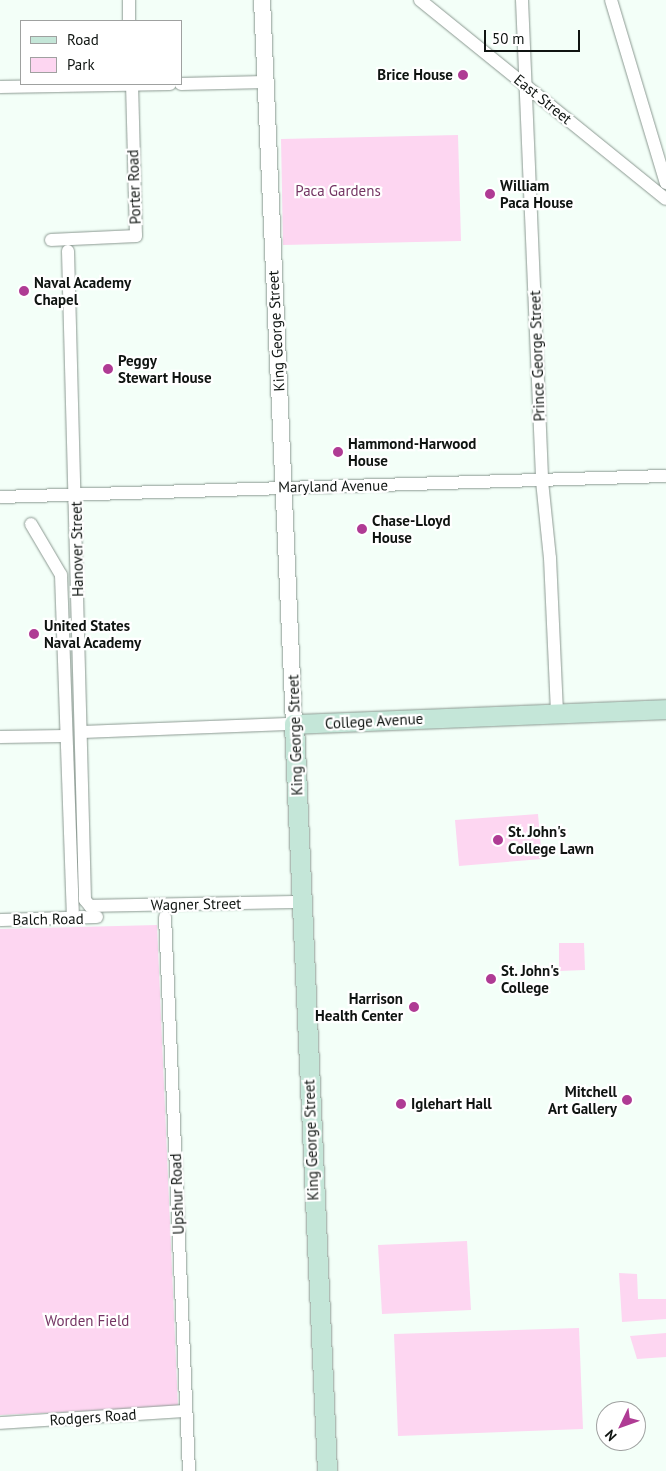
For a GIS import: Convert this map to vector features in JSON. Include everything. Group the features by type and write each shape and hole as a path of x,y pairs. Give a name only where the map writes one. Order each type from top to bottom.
{"main road":[{"name":"College Avenue","path":"294,724 666,709"},
{"name":"King George Street","path":"294,724 327,1471"}],"street":[{"path":"128,0 129,20"},
{"name":"King George Street","path":"262,0 286,487 294,724"},
{"name":"East Street","path":"420,0 666,199"},
{"name":"Prince George Street","path":"522,0 542,481 550,558 557,712"},
{"path":"611,0 666,182"},
{"path":"182,84 265,82"},
{"path":"0,87 88,85"},
{"name":"Porter Road","path":"51,240 136,236 132,85"},
{"name":"Hanover Street","path":"68,250 85,900 90,906"},
{"name":"Maryland Avenue","path":"0,497 666,476"},
{"path":"31,524 61,575 73,918"},
{"name":"College Avenue","path":"82,732 294,724"},
{"path":"0,737 66,736"},
{"name":"Wagner Street","path":"90,906 301,902"},
{"name":"Upshur Road","path":"165,917 189,1471"},
{"name":"Balch Road","path":"0,920 97,918"},
{"name":"Rodgers Road","path":"0,1423 186,1411"}],"green space":[{"name":"Paca Gardens","path":"458,135 461,241 283,245 281,139"},
{"name":"St. John's College Lawn","path":"538,814 542,859 459,866 455,820"},
{"name":"Worden Field","path":"157,925 178,1407 0,1415 0,929"},
{"path":"559,943 584,943 585,970 559,971"},
{"path":"467,1241 471,1310 382,1314 378,1245"},
{"path":"619,1273 637,1274 638,1299 666,1299 666,1319 622,1322"},
{"path":"579,1328 583,1429 398,1436 394,1334"},
{"path":"666,1333 666,1357 637,1359 630,1336"}],"place":[{"name":"Brice House","path":"463,75"},
{"name":"William Paca House","path":"490,194"},
{"name":"Naval Academy Chapel","path":"24,291"},
{"name":"Peggy Stewart House","path":"108,369"},
{"name":"Hammond-Harwood House","path":"338,452"},
{"name":"Chase-Lloyd House","path":"362,529"},
{"name":"United States Naval Academy","path":"34,634"},
{"name":"St. John's College Lawn","path":"498,840"},
{"name":"St. John's College","path":"491,979"},
{"name":"Harrison Health Center","path":"414,1007"},
{"name":"Mitchell Art Gallery","path":"627,1100"},
{"name":"Iglehart Hall","path":"401,1104"}]}
